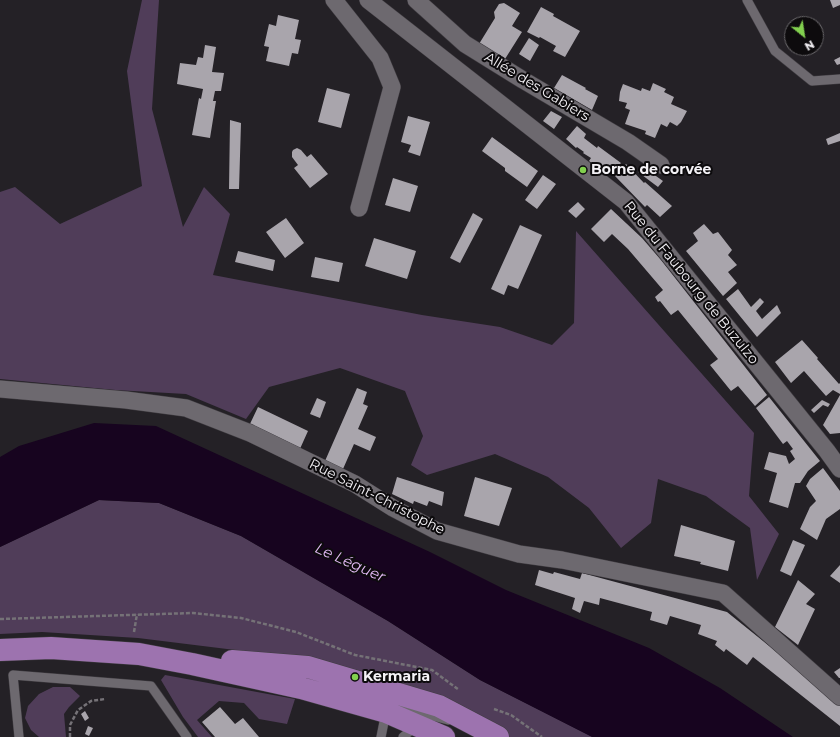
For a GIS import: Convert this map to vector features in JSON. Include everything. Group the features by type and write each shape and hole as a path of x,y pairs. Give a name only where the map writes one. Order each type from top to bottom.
{"main road":[{"path":"0,650 51,648 308,667 439,706 494,734"},
{"path":"139,654 301,688 386,712 410,731 444,737"}],"street":[{"path":"334,0 380,58 392,87 359,208"},
{"name":"Rue du Faubourg de Buzulzo","path":"368,0 626,202 838,461"},
{"name":"Allée des Gabiers","path":"418,1 465,44 628,142 661,166"},
{"name":"Rue Saint-Christophe","path":"0,389 126,400 186,408 250,433 278,446 354,484 393,508 437,531 519,554 562,560 723,593 840,697"}],"lane":[{"path":"747,0 776,51 812,81 840,79"},
{"path":"19,737 13,675 152,686 187,737"},
{"path":"381,737 386,712 395,706 494,734"}],"path":[{"path":"70,737 70,725 78,710 91,701 106,699"}],"shaded area":[{"path":"142,0 159,0 152,109 183,227 204,187 230,214 213,275 422,315 500,327 552,345 574,323 576,231 754,433 749,496 779,534 757,580 750,528 706,496 658,479 651,523 621,548 589,508 548,477 495,454 427,475 411,465 423,436 405,391 340,368 269,387 246,419 186,394 115,390 0,379 0,192 15,187 60,224 142,186 127,71"},
{"path":"99,500 159,503 241,536 388,621 480,680 593,737 507,737 316,660 138,638 42,632 0,634 0,547"},
{"path":"165,675 295,699 287,724 259,719 244,703 219,701 197,720 212,737 198,737 183,717 161,680"},
{"path":"53,687 70,687 80,696 64,714 66,737 39,737 31,730 25,718 28,706 39,694"}],"water":[{"name":"Le Léguer","path":"94,423 156,426 430,552 506,590 649,648 720,688 793,737 592,737 480,680 388,621 241,536 159,503 99,500 0,547 0,457 19,446"}],"building":[{"path":"830,0 840,0 840,5 833,8"},
{"path":"504,3 520,13 512,26 522,32 505,59 479,44 495,18 494,12 499,4"},
{"path":"541,7 554,14 553,16 580,31 565,57 553,51 556,46 527,32"},
{"path":"278,15 299,20 295,39 301,40 298,54 292,53 289,66 266,61 269,47 264,46 269,24 276,26"},
{"path":"529,38 539,45 530,61 519,54"},
{"path":"205,45 216,47 212,72 224,73 221,91 215,91 213,101 216,101 210,138 192,135 199,98 201,99 203,89 177,84 180,63 196,65 198,57 203,58"},
{"path":"840,57 840,64 837,65 834,60"},
{"path":"562,75 598,96 592,110 554,88"},
{"path":"653,83 666,89 664,92 674,97 671,104 687,111 677,126 670,122 667,127 661,124 655,138 645,134 646,131 625,124 630,110 625,108 627,103 619,101 623,84 641,91 642,88 650,91"},
{"path":"327,88 350,94 341,128 318,122"},
{"path":"551,111 562,117 554,129 543,121"},
{"path":"408,116 430,122 420,156 408,152 411,145 401,142"},
{"path":"230,120 241,123 239,189 229,189"},
{"path":"577,126 586,134 584,138 597,148 598,146 621,163 612,173 606,169 605,171 600,169 589,161 591,158 566,139"},
{"path":"840,133 840,141 828,145 826,139"},
{"path":"492,137 538,171 527,187 505,171 505,168 482,151"},
{"path":"297,148 307,157 311,154 328,174 310,188 294,168 298,165 292,157 292,152"},
{"path":"626,164 644,183 645,182 672,206 660,217 647,205 645,207 615,176"},
{"path":"642,166 663,181 658,187 638,172"},
{"path":"543,175 556,184 537,209 525,200"},
{"path":"393,178 418,186 410,212 385,205"},
{"path":"578,202 585,209 576,218 568,211"},
{"path":"611,209 642,238 661,260 767,395 755,406 738,386 731,391 710,365 718,359 678,310 671,315 660,301 658,302 655,297 663,290 628,249 612,234 604,242 591,229"},
{"path":"473,213 483,219 460,263 450,258"},
{"path":"286,218 304,243 285,258 266,232"},
{"path":"704,224 713,234 718,232 732,250 728,255 737,265 728,272 737,283 723,296 686,251 698,241 693,233"},
{"path":"520,225 542,235 518,289 508,285 504,295 491,289"},
{"path":"374,238 416,251 407,279 365,266"},
{"path":"238,251 275,260 273,271 235,262"},
{"path":"315,257 343,263 339,282 311,277"},
{"path":"738,289 751,307 760,298 764,302 756,311 762,319 777,305 781,313 757,337 726,299"},
{"path":"802,340 839,384 840,383 840,394 833,390 826,396 804,371 791,383 775,362"},
{"path":"357,388 367,392 363,404 368,406 358,429 376,437 370,451 354,444 343,469 325,461"},
{"path":"840,395 840,433 830,434 823,425"},
{"path":"769,397 820,461 808,471 800,483 795,483 788,508 769,502 777,473 764,469 769,452 786,456 789,464 795,459 790,451 793,449 787,441 783,444 756,408"},
{"path":"317,398 326,402 320,418 310,414"},
{"path":"822,400 830,404 828,407 823,405 814,413 811,410"},
{"path":"258,407 308,431 299,451 249,426"},
{"path":"823,468 840,491 840,509 826,519 817,540 800,529 810,507 816,501 806,486 810,479"},
{"path":"397,477 444,492 442,506 429,501 427,506 414,501 413,504 392,494"},
{"path":"475,477 512,488 499,526 464,516"},
{"path":"681,525 735,541 728,571 700,564 701,562 674,556"},
{"path":"793,540 805,545 791,576 780,571"},
{"path":"840,565 840,583 830,576"},
{"path":"539,570 553,574 554,572 580,579 582,573 727,612 840,703 840,726 753,657 747,665 726,649 724,652 715,645 717,641 698,634 701,625 670,616 667,625 650,620 652,612 600,598 599,605 584,601 580,613 572,609 575,598 535,585"},
{"path":"798,580 815,594 806,604 815,609 798,645 775,627"},
{"path":"840,668 840,678 839,678 834,672"},
{"path":"220,707 235,724 243,718 259,737 215,737 202,722"},
{"path":"85,711 89,718 85,721 81,714"},
{"path":"88,726 93,728 89,736 85,734"}],"place":[{"name":"Borne de corvée","path":"583,170"},
{"name":"Kermaria","path":"355,677"}]}
